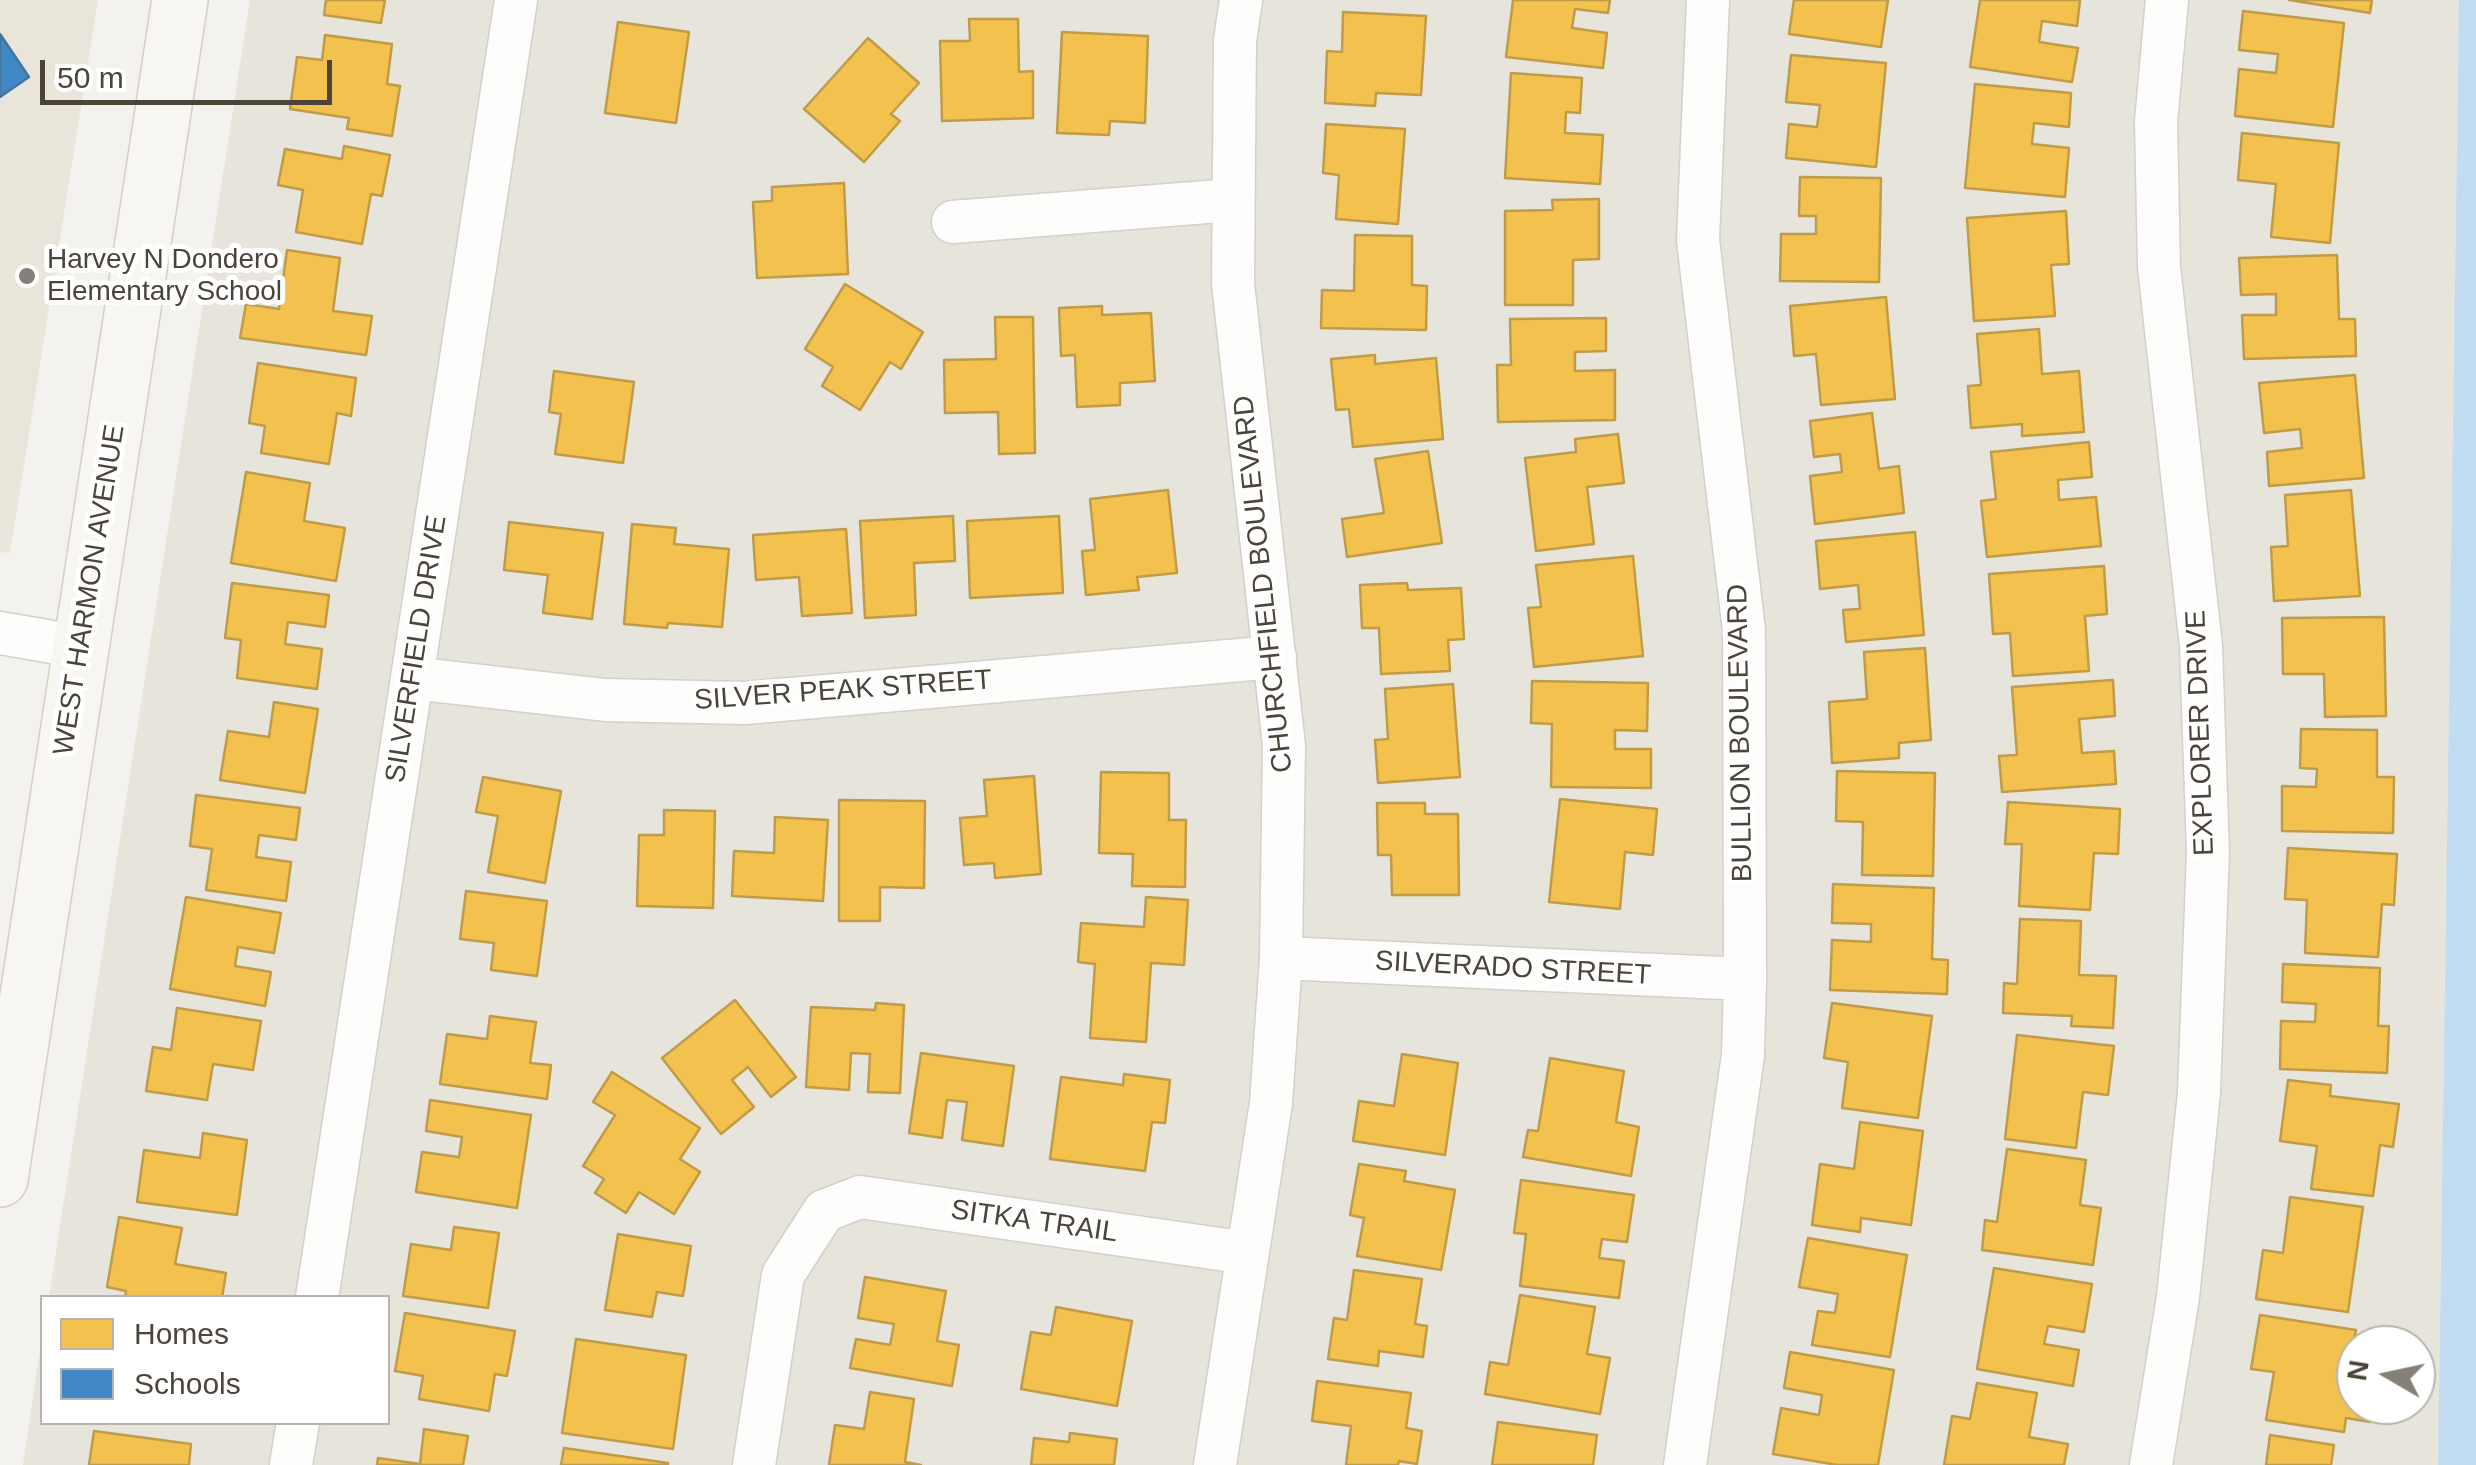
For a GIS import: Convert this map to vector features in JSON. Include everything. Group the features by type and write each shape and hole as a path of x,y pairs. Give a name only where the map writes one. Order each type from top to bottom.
{"main road":[{"name":"WEST HARMON AVENUE","path":"0,1179 6,1102 81,647 180,0"}],"street":[{"name":"SILVERFIELD DRIVE","path":"317,1295 516,0"},
{"name":"CHURCHFIELD BOULEVARD","path":"1215,1465 1271,1103 1281,958 1284,746 1233,284 1235,41 1241,0"},
{"name":"BULLION BOULEVARD","path":"1685,1465 1743,1055 1745,980 1744,632 1698,240 1708,0"},
{"name":"EXPLORER DRIVE","path":"2151,1465 2178,1297 2198,1093 2208,852 2202,646 2159,267 2156,122 2167,0"},
{"path":"953,222 1232,200"},
{"path":"0,633 81,647"},
{"name":"SILVER PEAK STREET","path":"412,678 604,700 745,704 1275,657"},
{"name":"SILVERADO STREET","path":"1281,958 1745,980"},
{"name":"SITKA TRAIL","path":"754,1465 783,1275 824,1211 860,1197 1247,1253"},
{"path":"292,1465 298,1425"}],"shaded area":[{"name":"Harvey N Dondero Elementary School","path":"0,0 98,0 10,553 0,552"},
{"path":"250,0 2459,0 2438,1465 23,1465 40,1350 40,1425 390,1425 390,1295 49,1295"}],"water":[{"path":"2459,0 2476,0 2476,1465 2438,1465"}],"building: Homes":[{"path":"326,0 385,0 381,23 324,15"},
{"path":"1513,0 1610,0 1608,13 1575,9 1572,28 1607,33 1603,68 1506,57"},
{"path":"1794,0 1888,0 1881,47 1789,34"},
{"path":"1980,0 2080,0 2077,26 2042,21 2039,42 2078,48 2072,82 1970,67"},
{"path":"2289,0 2372,0 2370,13"},
{"path":"2243,11 2344,23 2333,127 2235,116 2239,69 2276,73 2278,54 2239,50"},
{"path":"1343,12 1426,16 1421,95 1376,93 1375,106 1325,103 1327,51 1342,52"},
{"path":"969,19 1018,19 1019,72 1033,71 1033,118 942,121 940,41 970,41"},
{"path":"618,22 689,32 676,123 605,113"},
{"path":"1062,32 1148,36 1145,123 1110,121 1109,135 1057,133"},
{"path":"325,35 392,44 387,84 400,86 392,136 347,129 349,118 290,109 297,57 322,60"},
{"path":"868,38 919,83 891,114 900,121 864,162 804,109"},
{"path":"1791,55 1886,63 1876,167 1786,158 1789,124 1817,127 1820,105 1786,102"},
{"path":"1511,73 1582,78 1580,113 1566,112 1565,133 1603,135 1600,184 1505,178"},
{"path":"1975,84 2071,93 2069,127 2034,123 2032,144 2069,148 2065,197 1965,188"},
{"path":"1326,124 1405,129 1398,224 1336,219 1339,175 1323,173"},
{"path":"2242,133 2339,143 2330,243 2271,237 2276,184 2238,180"},
{"path":"344,146 390,155 382,196 371,194 362,244 296,232 303,190 278,185 285,149 342,159"},
{"path":"1800,177 1881,178 1879,282 1780,281 1781,234 1816,234 1816,216 1799,216"},
{"path":"844,183 848,274 757,278 753,202 772,201 772,187"},
{"path":"1599,199 1599,259 1573,260 1573,305 1505,305 1505,211 1553,210 1552,200"},
{"path":"2066,211 2069,264 2051,265 2055,316 1974,321 1967,218"},
{"path":"1355,235 1412,236 1412,285 1427,286 1426,330 1321,328 1322,290 1354,291"},
{"path":"287,250 340,258 333,311 372,316 366,355 240,338 246,304 279,309"},
{"path":"2337,255 2339,319 2355,319 2356,356 2244,359 2242,315 2276,315 2276,294 2241,295 2239,258"},
{"path":"845,284 923,332 901,369 890,362 860,410 822,386 833,367 805,349"},
{"path":"1886,297 1895,399 1821,405 1816,354 1794,356 1790,306"},
{"path":"1102,306 1102,315 1151,313 1155,381 1120,383 1120,405 1077,407 1075,355 1061,356 1059,308"},
{"path":"995,317 1033,317 1035,453 999,454 998,412 945,413 944,360 996,359"},
{"path":"1606,318 1606,351 1575,352 1575,371 1615,370 1615,420 1498,422 1497,365 1511,365 1510,319"},
{"path":"2039,329 2042,374 2079,371 2084,432 2022,436 2022,424 1971,428 1968,386 1981,385 1977,334"},
{"path":"1375,355 1375,364 1436,358 1443,439 1353,447 1349,409 1336,410 1331,359"},
{"path":"258,363 356,378 351,416 337,413 329,464 261,453 265,426 249,423"},
{"path":"554,371 634,382 623,463 555,454 561,414 549,412"},
{"path":"2355,375 2364,478 2269,486 2267,452 2302,448 2300,429 2264,433 2259,383"},
{"path":"1872,413 1879,469 1899,466 1904,513 1815,524 1810,476 1842,472 1840,454 1814,457 1810,421"},
{"path":"1618,434 1624,483 1587,487 1594,544 1536,551 1525,458 1576,452 1575,439"},
{"path":"2089,442 2092,477 2058,480 2059,500 2096,497 2101,546 1987,557 1981,501 1996,499 1991,452"},
{"path":"1428,451 1442,543 1347,557 1342,519 1384,513 1375,459"},
{"path":"246,472 310,483 304,521 345,528 336,581 231,563"},
{"path":"1168,490 1177,573 1137,577 1139,590 1086,595 1082,551 1095,550 1090,499"},
{"path":"2351,490 2360,596 2274,601 2271,547 2288,546 2285,495"},
{"path":"953,516 955,561 914,563 916,615 865,618 860,521"},
{"path":"1059,516 1063,593 970,598 967,521"},
{"path":"509,522 603,533 592,619 543,613 548,575 504,570"},
{"path":"632,524 676,528 674,544 729,549 722,627 624,624"},
{"path":"846,529 852,613 802,616 799,577 756,580 753,535"},
{"path":"1915,532 1924,635 1846,642 1843,610 1860,609 1858,585 1820,589 1816,541"},
{"path":"1633,556 1643,656 1534,667 1528,608 1541,607 1536,565"},
{"path":"2104,566 2107,614 2085,616 2089,671 2013,676 2010,633 1993,634 1989,574"},
{"path":"232,583 329,595 325,627 288,622 285,644 322,649 317,689 237,678 241,640 225,638"},
{"path":"1407,583 1408,590 1461,588 1464,639 1448,640 1450,671 1381,674 1379,628 1362,628 1360,585"},
{"path":"2384,617 2386,716 2325,717 2324,674 2283,674 2282,618"},
{"path":"1925,648 1931,740 1899,743 1899,758 1832,763 1829,702 1867,699 1864,652"},
{"path":"2113,680 2115,716 2079,719 2082,753 2114,751 2116,784 2002,792 1999,756 2017,755 2012,687"},
{"path":"1532,681 1648,683 1647,731 1615,730 1615,749 1651,749 1651,788 1551,787 1552,724 1531,723"},
{"path":"1453,684 1460,777 1378,783 1375,740 1388,739 1385,689"},
{"path":"274,702 318,709 305,793 220,780 228,731 269,737"},
{"path":"2301,729 2377,730 2377,777 2394,777 2393,833 2282,831 2282,786 2316,787 2317,769 2300,768"},
{"path":"1837,771 1935,773 1933,876 1862,875 1863,822 1836,821"},
{"path":"1101,772 1169,773 1169,820 1186,820 1185,887 1132,886 1133,854 1099,853"},
{"path":"1034,776 1041,874 995,878 994,863 964,865 960,818 987,816 984,780"},
{"path":"483,777 561,791 545,883 488,872 498,816 476,812"},
{"path":"196,795 300,808 296,840 259,835 256,857 291,862 286,901 206,890 212,849 190,846"},
{"path":"1560,799 1657,809 1653,855 1625,852 1620,909 1549,902"},
{"path":"839,800 925,801 924,888 880,887 880,921 839,921"},
{"path":"2008,802 2120,809 2118,854 2094,853 2090,910 2019,906 2022,844 2005,844"},
{"path":"1377,803 1425,803 1425,814 1458,814 1459,895 1392,895 1391,855 1378,855"},
{"path":"664,810 715,811 713,908 637,906 639,835 664,835"},
{"path":"775,817 828,820 823,901 732,896 734,851 774,853"},
{"path":"2288,848 2397,854 2394,905 2382,904 2378,957 2305,953 2307,900 2285,899"},
{"path":"1833,884 1934,888 1932,959 1948,960 1947,994 1830,990 1832,940 1871,942 1871,924 1832,923"},
{"path":"466,891 547,901 537,976 491,970 494,943 460,939"},
{"path":"186,897 281,913 274,953 238,947 235,966 271,972 265,1006 170,989"},
{"path":"1146,897 1188,900 1184,965 1151,963 1146,1042 1090,1038 1095,964 1078,962 1081,923 1144,927"},
{"path":"2020,919 2081,921 2079,975 2116,976 2113,1028 2071,1026 2072,1016 2003,1013 2004,983 2017,984"},
{"path":"2283,964 2380,968 2378,1026 2389,1026 2387,1073 2280,1069 2281,1021 2315,1022 2316,1004 2282,1002"},
{"path":"735,1000 796,1077 771,1097 748,1067 732,1080 754,1107 721,1134 662,1058"},
{"path":"876,1003 904,1005 900,1093 868,1092 870,1054 851,1053 849,1090 806,1087 811,1007 875,1010"},
{"path":"1832,1003 1932,1016 1918,1118 1842,1108 1848,1062 1824,1058"},
{"path":"177,1008 261,1021 253,1070 213,1064 207,1100 146,1091 153,1047 171,1050"},
{"path":"490,1016 536,1022 530,1063 551,1065 547,1099 440,1084 447,1034 487,1039"},
{"path":"2017,1035 2114,1046 2108,1095 2083,1092 2076,1148 2005,1139"},
{"path":"921,1053 1014,1066 1003,1146 962,1140 967,1102 947,1100 942,1138 909,1133"},
{"path":"1402,1054 1458,1063 1445,1155 1353,1141 1359,1101 1394,1106"},
{"path":"1550,1058 1624,1071 1616,1122 1639,1127 1631,1176 1523,1157 1528,1130 1538,1131"},
{"path":"612,1072 700,1128 680,1159 700,1172 674,1214 639,1192 626,1213 595,1193 604,1179 583,1166 615,1115 593,1102"},
{"path":"1124,1074 1170,1080 1165,1123 1152,1122 1145,1171 1050,1159 1061,1077 1123,1085"},
{"path":"2288,1080 2331,1085 2330,1096 2399,1104 2393,1147 2380,1145 2373,1196 2311,1189 2317,1146 2280,1141"},
{"path":"430,1100 531,1115 517,1208 416,1192 422,1152 459,1157 462,1137 426,1131"},
{"path":"1860,1122 1923,1131 1911,1225 1861,1218 1860,1232 1812,1225 1820,1164 1854,1169"},
{"path":"203,1133 247,1140 237,1215 137,1202 144,1150 200,1158"},
{"path":"2007,1149 2086,1160 2080,1205 2101,1208 2093,1265 1982,1250 1985,1220 1997,1222"},
{"path":"1359,1164 1406,1171 1404,1181 1455,1190 1441,1270 1357,1256 1364,1218 1350,1215"},
{"path":"1521,1180 1634,1195 1627,1242 1602,1239 1599,1258 1624,1261 1619,1298 1520,1286 1526,1234 1514,1233"},
{"path":"2290,1197 2363,1207 2348,1312 2256,1299 2263,1250 2283,1253"},
{"path":"119,1217 182,1228 175,1264 226,1273 222,1295 125,1295 126,1291 107,1287"},
{"path":"454,1227 499,1233 488,1308 403,1296 411,1244 451,1250"},
{"path":"618,1234 691,1246 683,1296 657,1292 652,1317 605,1310"},
{"path":"1808,1238 1907,1255 1890,1357 1812,1345 1818,1311 1835,1313 1838,1294 1799,1287"},
{"path":"1994,1268 2092,1284 2084,1332 2048,1326 2044,1344 2079,1350 2073,1386 1977,1369"},
{"path":"1354,1270 1422,1279 1415,1324 1427,1326 1423,1357 1379,1351 1378,1366 1328,1359 1334,1318 1347,1320"},
{"path":"865,1277 946,1291 937,1341 959,1345 952,1386 850,1368 856,1339 890,1345 894,1324 858,1318"},
{"path":"1520,1295 1595,1307 1587,1354 1610,1358 1600,1414 1485,1394 1490,1362 1508,1365"},
{"path":"1056,1307 1132,1321 1117,1406 1021,1389 1031,1332 1051,1335"},
{"path":"405,1313 515,1331 507,1376 495,1374 489,1411 419,1399 423,1376 395,1371"},
{"path":"2260,1315 2336,1327 2336,1425 2345,1425 2344,1432 2266,1420 2274,1372 2251,1369"},
{"path":"576,1339 686,1355 673,1449 562,1433"},
{"path":"1790,1352 1894,1370 1878,1465 1837,1465 1773,1454 1781,1408 1819,1415 1822,1395 1784,1388"},
{"path":"1317,1381 1411,1393 1406,1428 1422,1431 1417,1464 1399,1461 1398,1465 1346,1465 1351,1426 1312,1421"},
{"path":"1977,1383 2037,1393 2029,1437 2068,1444 2064,1465 1944,1465 1952,1416 1970,1419"},
{"path":"870,1392 914,1399 905,1462 921,1465 829,1465 835,1425 864,1429"},
{"path":"1498,1422 1597,1435 1593,1465 1492,1465"},
{"path":"424,1429 468,1436 463,1465 377,1465 378,1458 420,1464"},
{"path":"94,1431 191,1444 189,1465 89,1465"},
{"path":"1070,1433 1117,1439 1114,1465 1031,1465 1034,1438 1069,1442"},
{"path":"2270,1435 2334,1445 2331,1465 2266,1465"},
{"path":"564,1448 668,1463 668,1465 561,1465"}],"building: Schools":[{"path":"0,34 29,77 0,97"}],"place":[{"name":"Harvey N Dondero Elementary School","path":"27,276"}]}
